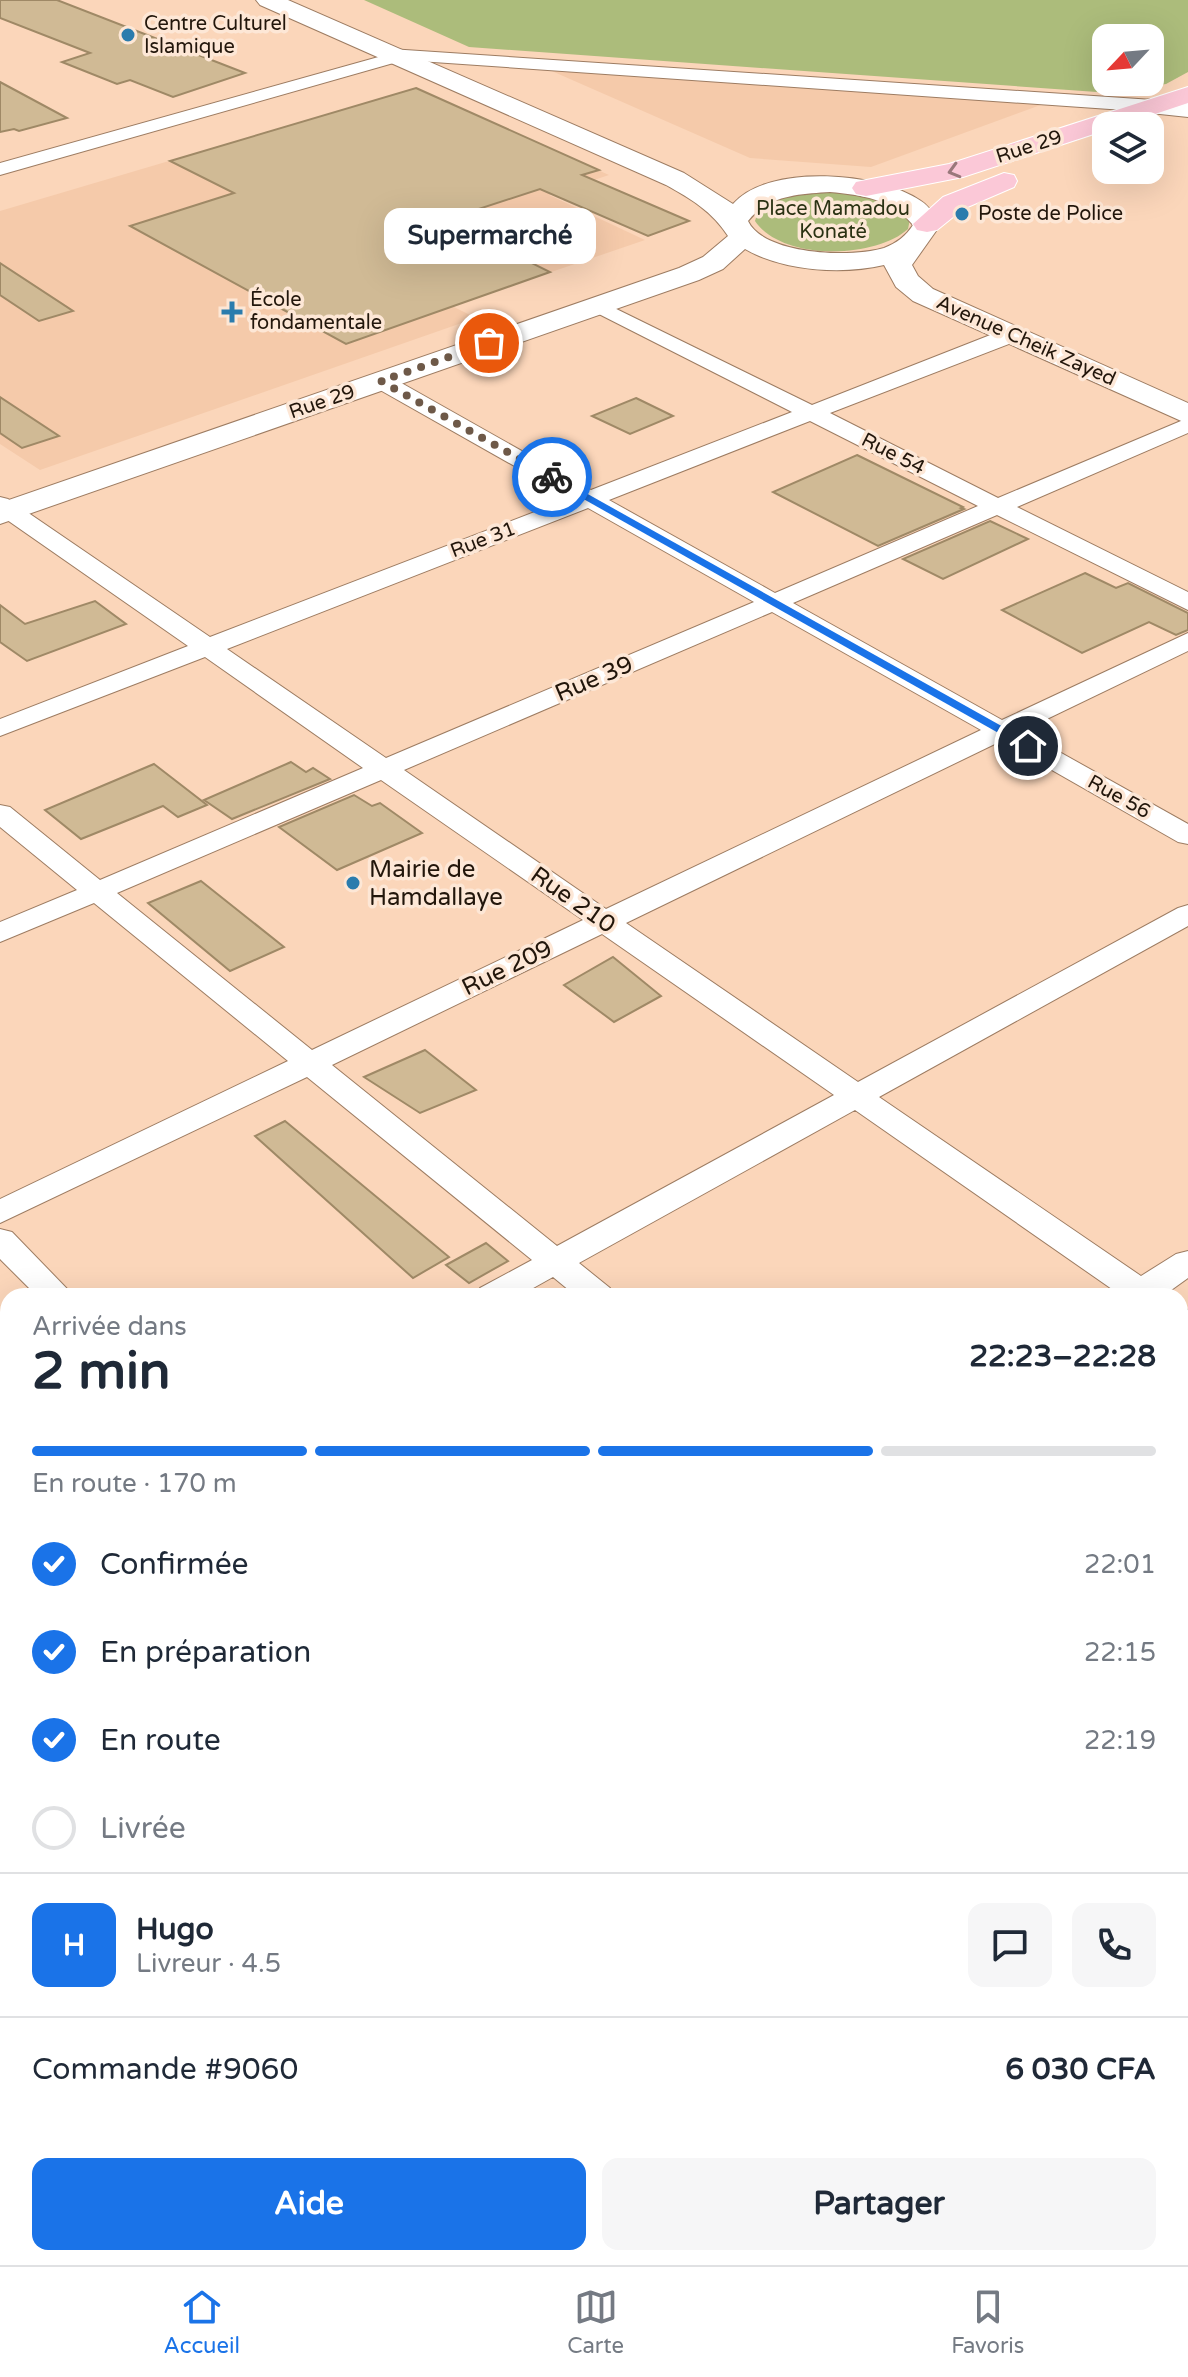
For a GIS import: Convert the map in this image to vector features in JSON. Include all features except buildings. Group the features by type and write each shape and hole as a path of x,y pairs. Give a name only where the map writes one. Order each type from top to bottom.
{"main road":[{"path":"268,0 675,179 719,205 739,229 767,250 812,260 923,295"},
{"name":"Rue 29","path":"866,188 954,171 1172,109"},
{"path":"812,260 875,258 921,234 940,210 970,194 1092,151"},
{"path":"675,179 717,187 781,189 823,185 866,188 910,203 922,213 921,234"},
{"path":"739,229 740,207 756,197 781,189"},
{"name":"Rue 29","path":"3,509 689,274 713,263 739,229"},
{"name":"Avenue Cheik Zayed","path":"921,234 898,265 906,281 923,295 1188,415"},
{"name":"Rue 29","path":"689,274 757,261 812,260"}],"street":[{"path":"0,169 394,55 1172,109"},
{"name":"Rue 54","path":"598,306 1188,602"},
{"name":"Rue 31","path":"0,728 1011,335"},
{"name":"Rue 56","path":"381,381 1188,836"},
{"name":"Rue 39","path":"0,933 1188,425"},
{"name":"Rue 210","path":"3,509 384,769 1131,1288"},
{"name":"Rue 209","path":"0,1212 1188,641"},
{"path":"0,813 588,1288"},
{"path":"507,1288 1188,914"},
{"path":"0,1240 49,1288"},
{"path":"1151,1288 1188,1262"}],"shaded area":[{"path":"538,65 1046,103 871,167 750,158"},
{"name":"École fondamentale","path":"416,88 609,175 549,195 645,240 452,306 476,318 40,470 0,444 0,211"}],"green space":[{"path":"364,0 1188,0 1188,72 1164,84 1164,24 1092,24 1092,92 469,47"},
{"name":"Place Mamadou Konaté","path":"839,190 886,199 910,219 908,229 874,246 829,251 786,243 768,234 755,221 760,210 778,197"}],"way so far":[{"path":"489,343 381,381 552,477"}],"place":[{"name":"Centre Culturel Islamique","path":"128,35"},
{"name":"Poste de Police","path":"962,214"},
{"name":"École fondamentale","path":"232,312"},
{"name":"Supermarché","path":"489,343"},
{"name":"Mairie de Hamdallaye","path":"353,883"}],"route":[{"path":"552,477 1028,746"}]}
